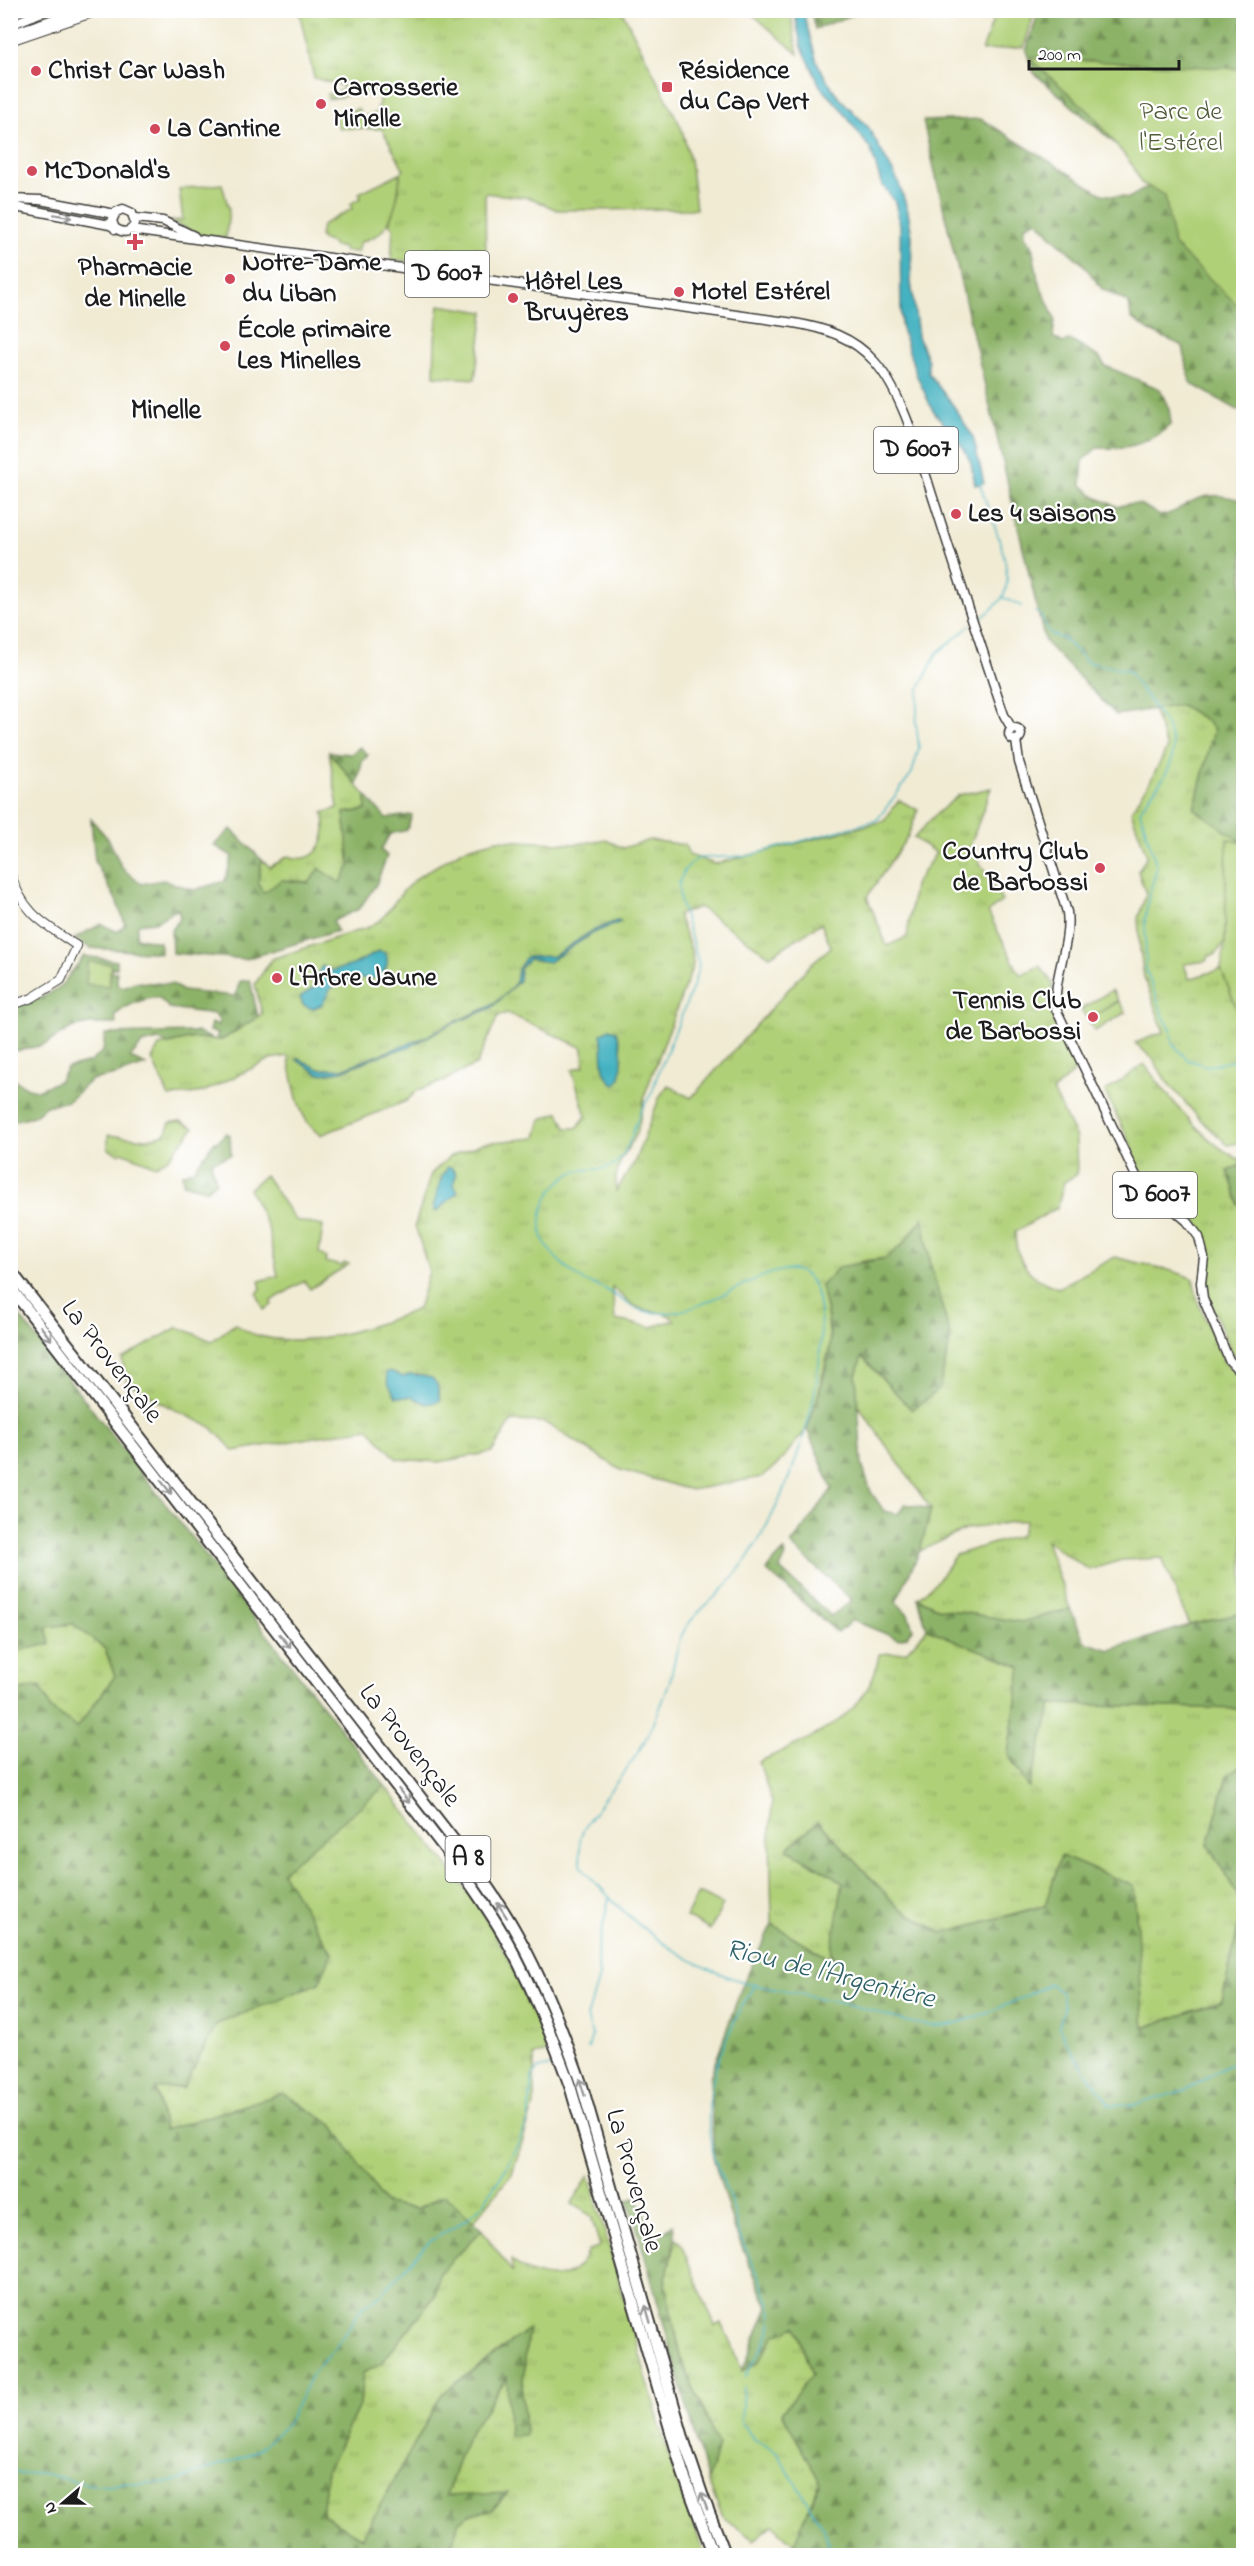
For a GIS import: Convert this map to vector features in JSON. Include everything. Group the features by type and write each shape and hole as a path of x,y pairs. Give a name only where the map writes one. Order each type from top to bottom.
{"highway":[{"name":"La Provençale","path":"10,1270 459,1847 513,1927 541,1980 565,2036 582,2086 690,2460 726,2556"},
{"name":"La Provençale","path":"10,1287 449,1854 503,1934 555,2042 571,2089 682,2474 714,2556"}],"main road":[{"path":"10,25 47,10"},
{"path":"10,34 82,13 101,10"},
{"path":"10,41 82,13"},
{"path":"10,199 40,200 115,214 126,210 135,218 135,224 132,230 121,232 110,225 10,206"},
{"path":"115,214 112,221 115,229"},
{"name":"D 6007","path":"135,218 163,221 203,239"},
{"name":"D 6007","path":"132,230 817,327 841,336 873,359 896,395 1004,715 1012,729 1017,728 1020,732 1020,737 1016,740 1019,762 1068,912 1067,936 1056,992 1056,1009 1137,1178 1187,1221 1199,1237 1204,1257 1201,1283 1203,1298 1229,1360 1244,1376"},
{"path":"10,872 27,910 77,946 61,980 42,993 10,1006"}],"green space":[{"path":"811,10 863,11 815,29"},
{"path":"299,11 622,11 681,127 690,159 696,209 557,210 531,198 485,193 486,268 398,260 391,262 393,227 389,224 399,190 400,173 404,170 382,129 339,128 333,116 358,109 362,117 377,113 381,90 328,99 327,94 343,90 343,86 314,78"},
{"path":"749,11 790,11 798,54"},
{"path":"996,11 1035,11 1024,47 982,51"},
{"path":"1039,11 1243,11 1243,413 1190,383 1183,346 1150,331 1131,318 1129,303 1102,289 1083,264 1051,236 1037,220 1025,226 1025,237 1032,245 1038,280 1055,319 1053,337 1063,343 1070,340 1100,358 1105,366 1160,389 1169,409 1171,424 1146,441 1127,447 1097,448 1083,460 1081,484 1095,497 1118,507 1130,503 1140,504 1160,516 1172,513 1194,500 1205,497 1222,496 1243,501 1243,843 1194,809 1214,730 1206,720 1181,705 1116,715 1045,642 923,121 981,119 1102,194 1129,198 1158,181 1034,73 1026,51"},
{"name":"Parc de l'Estérel","path":"1029,58 1243,69 1243,310 1174,245 1165,195 1141,183 1133,166 1092,114"},
{"path":"400,173 397,198 388,223 377,235 359,243 358,252 344,251 344,248 333,246 333,243 320,237 322,225 352,209 350,204 361,198 359,193"},
{"path":"222,184 229,210 226,238 201,235 170,221 183,220 179,189"},
{"path":"439,305 484,312 475,379 434,376"},
{"path":"1181,705 1206,720 1214,730 1194,809 1243,841 1243,843 1227,840 1225,942 1215,955 1209,956 1206,961 1184,964 1189,979 1221,969 1239,1014 1243,1018 1243,1065 1239,1066 1243,1069 1244,1136 1238,1143 1228,1145 1200,1119 1167,1082 1152,1058 1135,1043 1164,1032 1144,977 1138,918 1146,894 1138,871 1147,856 1131,811 1151,780 1167,748 1153,709"},
{"path":"360,747 368,755 362,762 357,785 329,752 351,754"},
{"path":"329,752 366,796 366,810 344,813 350,866 340,884 282,880 263,894 258,882 262,860 270,867 288,856 298,858 314,854 323,840 325,831 323,813 338,808"},
{"path":"991,788 970,846 1002,901 988,912 1020,975 1040,966 1053,984 1050,1010 1076,1070 1053,1091 1076,1138 1077,1174 1064,1182 1057,1208 1015,1232 1018,1253 1026,1268 1040,1280 1058,1288 1115,1257 1165,1269 1193,1279 1198,1302 1224,1362 1243,1380 1243,1613 1189,1625 1162,1558 1122,1560 1089,1570 1046,1541 1070,1609 1021,1622 941,1609 918,1598 937,1581 955,1555 1021,1535 1026,1520 967,1529 920,1551 931,1509 857,1404 856,1375 862,1356 912,1410 931,1267 923,1218 903,1244 886,1258 863,1261 829,1279 821,1286 827,1313 830,1345 817,1400 807,1429 777,1465 762,1477 691,1490 621,1470 544,1422 512,1421 492,1452 439,1462 397,1459 368,1428 234,1451 211,1427 169,1407 127,1382 122,1359 178,1327 212,1341 235,1324 253,1334 275,1339 296,1340 359,1330 418,1309 429,1272 415,1225 431,1174 449,1157 483,1143 536,1138 541,1119 559,1112 566,1128 577,1128 586,1116 572,1070 584,1066 583,1048 507,1013 498,1016 477,1064 444,1081 418,1090 406,1101 321,1135 313,1129 301,1110 288,1056 271,1059 203,1092 169,1097 152,1059 159,1046 194,1038 222,1040 262,1014 255,984 272,959 369,927 382,919 404,890 418,877 464,849 497,840 576,844 606,840 623,848 650,840 685,845 689,855 715,864 884,821 899,800 918,810 908,836 867,897 887,946 907,937 914,885 936,853 914,838 933,817 959,795","holes":["699,907 770,956 821,923 831,947 812,963 691,1098 668,1085 660,1096 634,1163 616,1191 616,1176 621,1159 637,1134 645,1094 693,965 692,953 678,915","612,1287 635,1306 667,1315 675,1320 651,1327 615,1320"]},
{"path":"366,796 386,818 412,815 407,830 390,834 381,850 387,856 376,885 359,909 333,921 337,931 245,959 172,953 171,930 180,918 178,909 155,922 138,924 136,937 159,942 161,953 90,948 75,938 101,924 118,932 125,924 116,900 95,862 91,819 109,840 122,868 141,884 163,880 194,890 225,881 232,856 214,845 231,829 262,860 258,882 263,893 282,880 309,883 319,868 340,883 350,866 344,813 366,810"},
{"path":"1227,839 1243,843 1243,1018 1239,1014 1221,969 1225,941"},
{"path":"84,956 117,961 117,968 111,968 111,964 109,986 111,972 117,972 117,984 123,987 135,982 172,984 183,991 235,996 240,981 250,980 258,1017 222,1040 216,1039 218,1033 209,1031 211,1023 218,1025 219,1020 214,1014 169,1008 158,997 140,1001 125,1008 115,1015 116,1024 89,1024 71,1028 44,1045 11,1052 11,1008 47,995 60,987"},
{"path":"88,962 111,964 109,986 86,984"},
{"path":"1112,990 1118,1000 1097,1014 1119,1001 1126,1012 1095,1031 1081,1009"},
{"path":"196,1032 213,1039 194,1038 167,1044 159,1040 142,1044 130,1058 146,1065 91,1080 68,1101 46,1106 34,1116 11,1121 11,1078 28,1088 37,1090 59,1081 67,1068 90,1062 103,1051 105,1034"},
{"path":"1144,1064 1176,1105 1202,1132 1229,1154 1243,1161 1243,1164 1228,1171 1243,1211 1243,1363 1232,1353 1207,1294 1208,1246 1196,1221 1165,1188 1144,1175 1136,1163 1132,1147 1105,1092"},
{"path":"180,1121 194,1128 168,1158 156,1166 122,1152 119,1154 108,1149 108,1135 147,1139 165,1134 170,1123"},
{"path":"226,1133 230,1135 231,1155 211,1162 216,1181 206,1190 183,1183 182,1174 194,1169 215,1141 217,1142"},
{"path":"1243,1164 1243,1211 1228,1171"},
{"path":"265,1175 295,1220 323,1226 319,1253 326,1258 325,1262 342,1266 344,1263 349,1264 310,1289 304,1281 271,1301 272,1305 264,1310 257,1294 261,1288 259,1281 278,1276 268,1228 249,1189"},
{"path":"923,1218 931,1267 951,1338 939,1390 912,1410 862,1357 856,1375 862,1465 871,1492 884,1511 898,1514 905,1504 931,1509 920,1551 896,1602 908,1614 913,1629 906,1637 898,1639 852,1620 838,1633 766,1570 784,1551 786,1556 780,1569 831,1616 852,1600 791,1545 832,1489 807,1429 830,1347 829,1324 821,1286 839,1267 886,1258 903,1244"},
{"path":"10,1304 385,1786 282,1872 332,1953 319,1983 217,2024 183,2088 156,2088 164,2130 283,2093 334,2126 385,2204 416,2209 445,2195 482,2230 439,2273 435,2296 381,2364 363,2373 360,2404 327,2470 322,2515 362,2538 442,2394 528,2329 522,2390 525,2435 509,2436 507,2377 467,2436 446,2496 508,2493 491,2510 470,2514 458,2524 453,2542 440,2555 11,2555 11,1692 40,1686 51,1709 77,1728 115,1676 105,1649 73,1624 46,1627 50,1644 11,1652"},
{"path":"918,1598 941,1609 1021,1622 1070,1609 1085,1642 1110,1650 1189,1625 1243,1613 1243,1709 1052,1704 1029,1788 1008,1754 1021,1667 927,1629"},
{"path":"73,1624 105,1649 115,1676 77,1728 51,1709 40,1686 11,1692 11,1652 49,1644 46,1627"},
{"path":"927,1629 1021,1667 1008,1754 1029,1787 1052,1704 1243,1709 1243,1763 1227,1776 1208,1845 1243,1904 1222,2001 1143,2028 1134,1886 1061,1856 1045,1905 942,1933 898,1907 818,1821 843,1882 830,1959 772,1924 770,1836 772,1802 759,1762 835,1723 864,1695 873,1676 879,1654 906,1652"},
{"path":"1243,1763 1243,1904 1208,1845 1227,1776"},
{"path":"385,1786 476,1902 506,1954 549,2052 534,2055 534,2105 512,2174 473,2222 445,2195 416,2209 385,2204 334,2126 283,2093 164,2131 156,2087 183,2088 217,2024 319,1983 332,1952 281,1872"},
{"path":"818,1821 898,1907 942,1933 1045,1906 1061,1856 1134,1886 1144,2028 1222,2001 1243,1907 1243,2555 789,2555 820,2482 782,2412 812,2375 796,2326 775,2335 758,2363 742,2371 768,2307 734,2228 714,2161 710,2077 742,1986 772,1924 830,1959 843,1882 787,1849"},
{"path":"698,1893 723,1905 710,1930 686,1917"},
{"path":"589,2175 673,2471 705,2555 440,2555 453,2542 457,2524 470,2514 491,2510 507,2494 446,2497 467,2436 508,2376 525,2435 522,2390 528,2330 442,2394 362,2538 322,2515 327,2470 360,2404 363,2373 381,2364 435,2296 439,2273 482,2230 513,2273 511,2260 532,2273 543,2276 554,2277 573,2271 588,2251 600,2246 591,2216 572,2203"},
{"path":"635,2198 643,2209 655,2239 673,2224 675,2239 665,2284 682,2361 718,2445 708,2482 627,2200"},
{"path":"675,2239 680,2242 715,2326 722,2323 743,2371 758,2362 775,2334 796,2326 812,2375 782,2412 820,2482 794,2544 773,2525 754,2540 723,2517 708,2482 718,2445 682,2361 665,2284"}],"water":[{"path":"794,11 803,11 817,62 827,80 838,96 868,127 898,181 908,211 912,236 911,281 918,336 928,361 928,373 953,405 973,437 984,483 975,485 971,463 964,449 932,409 916,374 901,326 900,226 895,202 881,183 871,150 841,109 820,86 801,45"},
{"path":"619,920 621,922 593,933 549,962 529,959 520,969 519,981 509,991 516,982 518,969 526,957 554,956 592,931"},
{"path":"379,951 385,953 387,963 385,970 378,978 347,979 331,988 322,1005 312,1009 303,1005 300,997 319,984 320,979 317,974 322,966 331,971 353,965"},
{"path":"505,995 491,1008 447,1026 409,1047 342,1071 319,1074 297,1060 298,1058 319,1069 342,1069 426,1037 445,1026 489,1007"},
{"path":"609,1029 616,1031 621,1051 621,1074 615,1085 606,1074 603,1061 601,1034"},
{"path":"448,1167 451,1167 456,1174 454,1184 458,1192 436,1212 433,1207 440,1182"},
{"path":"390,1371 403,1377 411,1374 432,1378 437,1384 440,1401 427,1404 412,1397 396,1397 388,1383 386,1373"}],"waterway":[{"name":"Riou de l'Argentière","path":"978,621 1002,598 1007,573 1000,542 980,484"},
{"path":"1004,598 1022,606"},
{"path":"1035,612 1039,613 1050,634 1064,639 1087,662 1129,671 1170,734 1173,747 1171,761 1164,777 1140,811 1157,867 1145,918 1146,970 1164,1018 1171,1029 1172,1043 1188,1060 1207,1066 1232,1061 1244,1065"},
{"name":"Riou de l'Argentière","path":"971,625 937,653 919,689 916,723 919,748 912,773 877,820 748,856 698,858 685,869 679,883 680,901 699,965 693,987 652,1092 642,1109 625,1151 616,1163 607,1168 575,1172 566,1177 551,1192 542,1212 541,1223 545,1243 561,1263 584,1281 605,1289 639,1310 666,1313 693,1307 773,1273 794,1270 810,1280 819,1305 820,1352 817,1380 802,1441 791,1472 764,1531 748,1557 731,1580 685,1628 668,1687 648,1735 582,1832 581,1864 587,1874 615,1903 650,1934 711,1970 755,1985 836,2001 916,2024 939,2026 979,2016 1050,1984 1062,1993 1064,2008 1059,2027 1072,2052 1110,2105 1134,2105 1185,2090 1244,2056"},
{"path":"588,2048 592,2035 587,2017 599,1977 597,1954 609,1898"},
{"path":"745,2377 769,2333 771,2311 760,2279 739,2235 732,2204 713,2153 709,2130 709,2108 711,2086 724,2044 754,1985"},
{"path":"10,2470 20,2474 42,2473 86,2484 108,2486 127,2482 138,2484 180,2481 193,2474 242,2458 263,2446 287,2424 313,2372 335,2348 362,2307 379,2297 429,2242 467,2219 483,2204 506,2168 528,2122 532,2077 538,2069 552,2066"},
{"path":"743,2387 741,2423 755,2440 776,2451 826,2533 830,2556"}],"place":[{"name":"Christ Car Wash","path":"36,71"},
{"name":"Résidence du Cap Vert","path":"667,87"},
{"name":"Carrosserie Minelle","path":"321,104"},
{"name":"La Cantine","path":"155,129"},
{"name":"McDonald's","path":"32,171"},
{"name":"Pharmacie de Minelle","path":"135,242"},
{"name":"Notre-Dame du Liban","path":"230,279"},
{"name":"Motel Estérel","path":"679,292"},
{"name":"Hôtel Les Bruyères","path":"513,298"},
{"name":"École primaire Les Minelles","path":"225,346"},
{"name":"Les 4 saisons","path":"956,514"},
{"name":"Country Club de Barbossi","path":"1100,868"},
{"name":"L'Arbre Jaune","path":"277,978"},
{"name":"Tennis Club de Barbossi","path":"1093,1017"}],"district":[{"name":"Minelle","path":"166,411"}]}
